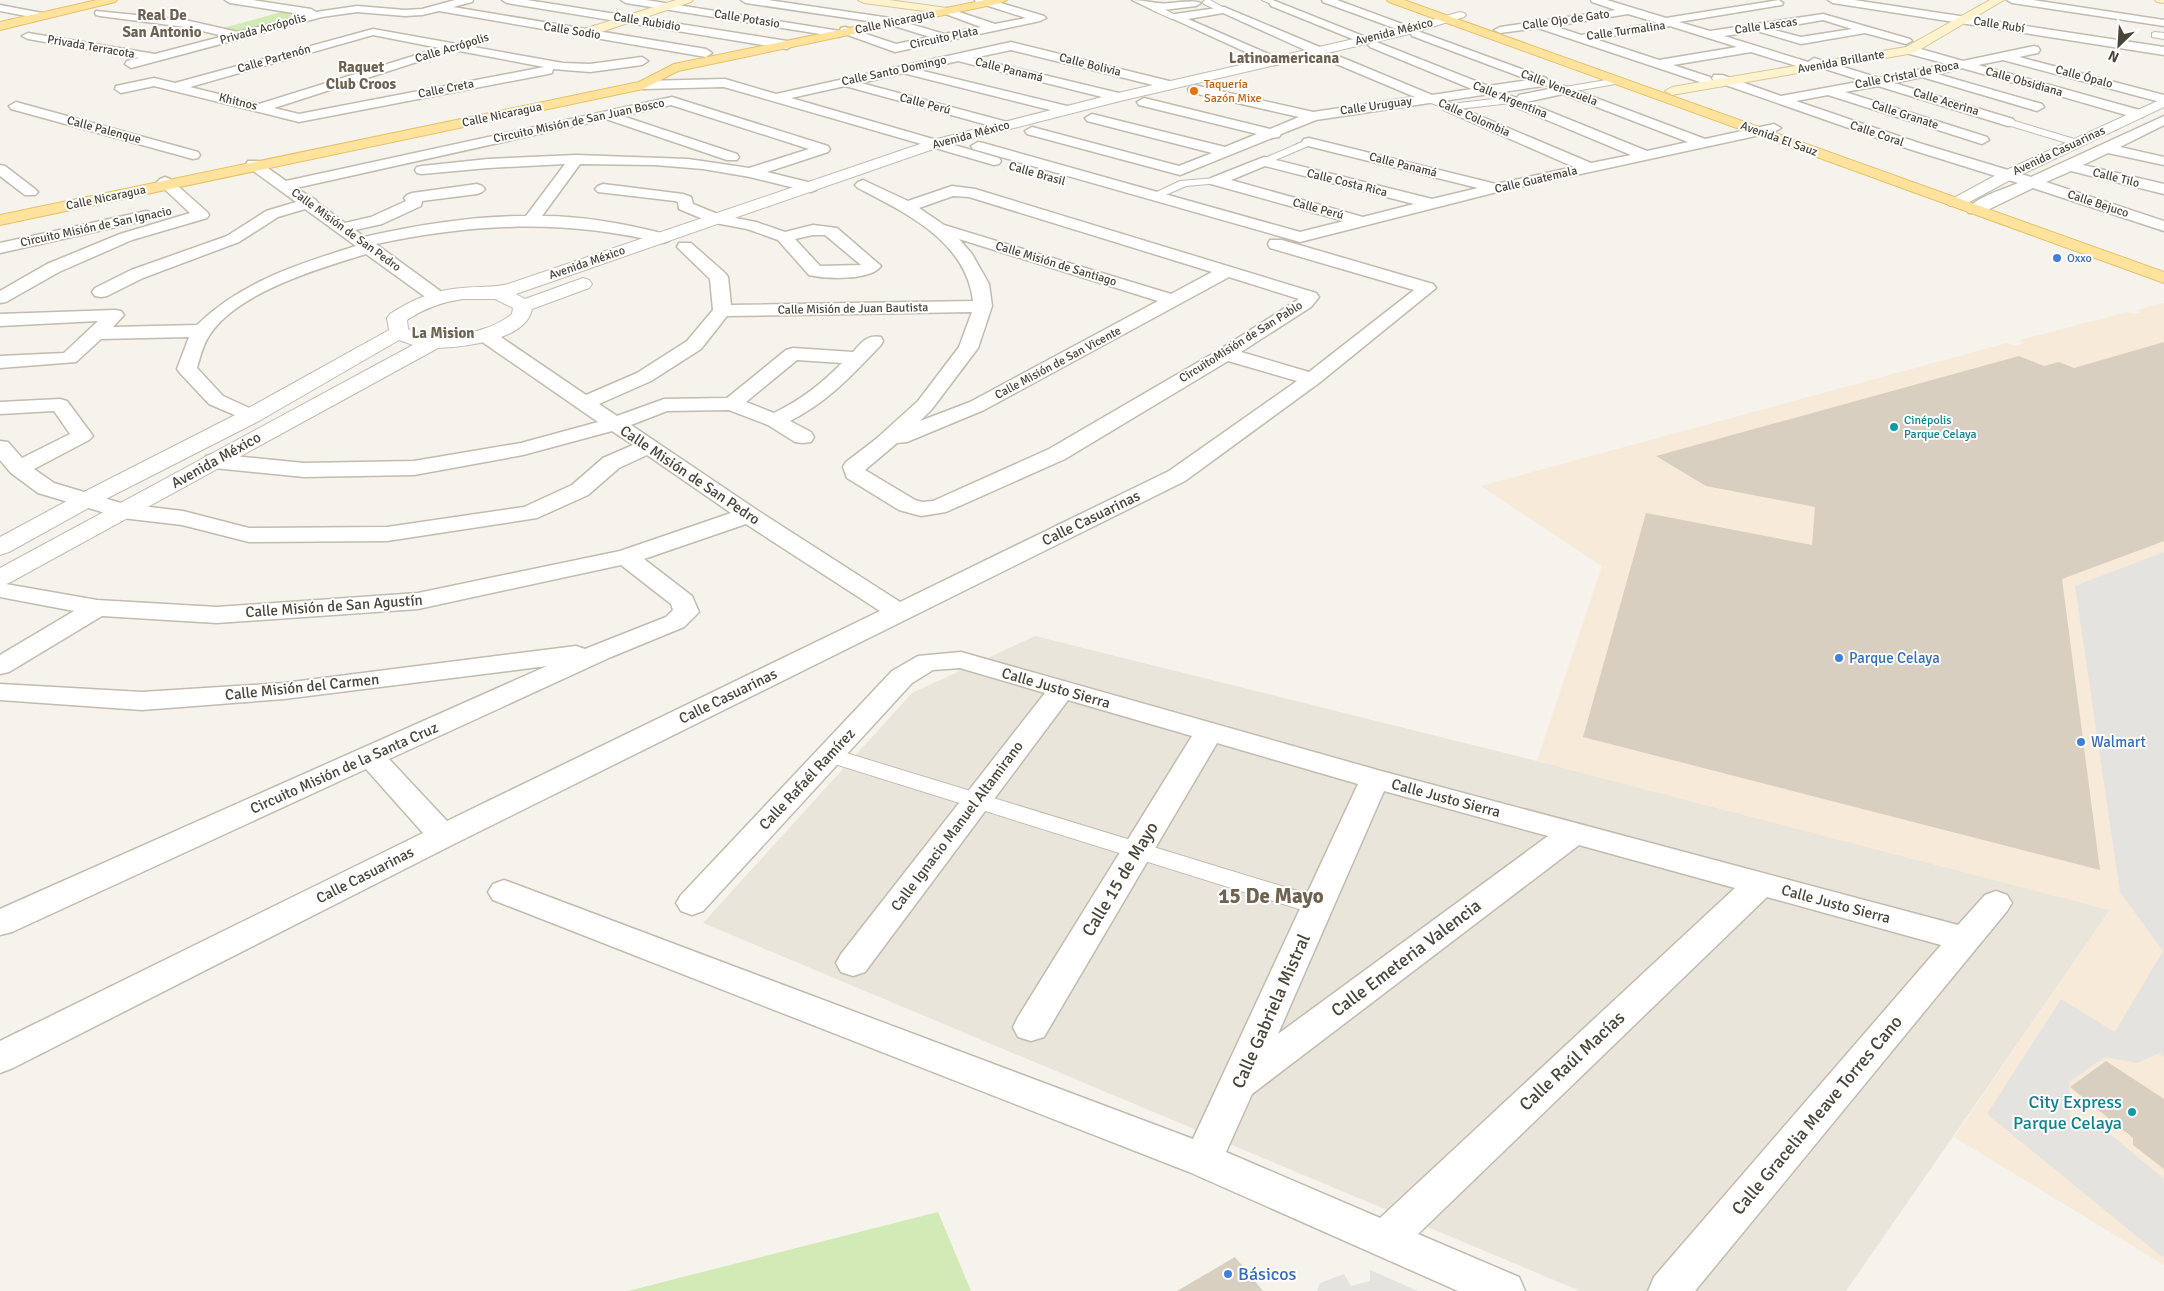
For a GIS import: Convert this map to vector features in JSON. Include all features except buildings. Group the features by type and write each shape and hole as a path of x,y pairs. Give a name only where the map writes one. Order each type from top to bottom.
{"main road":[{"path":"0,26 110,0"},
{"path":"664,6 678,0"},
{"path":"582,32 687,0"},
{"path":"864,0 943,11"},
{"name":"Calle Nicaragua","path":"0,219 638,85 674,68 988,0"},
{"name":"Avenida El Sauz","path":"1393,0 1500,30 1774,128 1961,199"},
{"name":"Avenida El Sauz","path":"1416,0 1457,19 1594,73 1758,132 2164,266"},
{"name":"Avenida Brillante","path":"1958,19 1984,0"},
{"name":"Avenida Brillante","path":"1667,89 1814,64 1908,45 1998,0"},
{"name":"Avenida Brillante","path":"1814,64 1846,55 1908,45"},
{"name":"Avenida Brillante","path":"1667,89 1716,80"},
{"name":"Avenida El Sauz","path":"1981,206 2164,278"}],"street":[{"path":"230,0 322,14"},
{"path":"439,8 468,0"},
{"name":"Calle Rubidio","path":"507,0 783,44"},
{"name":"Calle Potasio","path":"626,0 842,32 895,48"},
{"path":"746,0 893,22 944,38"},
{"name":"Circuito Plata","path":"895,48 1040,18 988,0"},
{"path":"1137,0 1274,61"},
{"name":"Calle Venezuela","path":"1327,0 1543,82 1562,85 1703,143"},
{"name":"Calle Acerina","path":"1596,0 1750,48 1880,82 2077,143"},
{"name":"Calle Rubí","path":"1833,0 2164,51"},
{"path":"1890,9 1903,0"},
{"path":"2012,0 2164,23"},
{"path":"2026,29 2074,0"},
{"path":"1155,8 1204,1"},
{"name":"Calle Colombia","path":"1204,1 1589,168"},
{"path":"1271,2 1293,1"},
{"name":"Calle Turmalina","path":"1578,38 1624,31 1774,1"},
{"name":"Calle Argentina","path":"1271,2 1646,156"},
{"path":"0,8 42,16"},
{"name":"Privada Acrópolis","path":"131,64 322,14 357,9 422,12 439,8"},
{"name":"Calle Sodio","path":"439,8 706,53"},
{"path":"1175,17 1224,10"},
{"name":"Circuito Plata","path":"943,11 993,28"},
{"name":"Calle Ojo de Gato","path":"1500,30 1632,11"},
{"path":"100,13 178,23 237,36"},
{"name":"Calle Lascas","path":"1708,34 1824,17"},
{"name":"Calle Obsidiana","path":"1824,17 1869,30 1962,64 2053,90 2156,107"},
{"name":"Avenida México","path":"975,140 994,141 1092,118 1144,102 1457,19"},
{"name":"Calle Acrópolis","path":"502,32 531,24"},
{"name":"Calle Coral","path":"1538,24 1657,64 1780,100 2006,176 2031,182"},
{"path":"1755,27 1801,41 1869,30"},
{"path":"1624,31 1650,39"},
{"name":"Calle Partenón","path":"176,87 373,32 455,47"},
{"path":"2141,47 2155,35"},
{"name":"Privada Terracota","path":"28,36 155,58"},
{"path":"2062,45 2074,37"},
{"name":"Calle Acrópolis","path":"260,108 483,38"},
{"name":"Calle Santo Domingo","path":"783,96 1011,46"},
{"name":"Calle Bolivia","path":"1011,46 1170,85"},
{"path":"455,47 563,66 590,68 642,61"},
{"path":"1676,48 1702,56"},
{"path":"1657,64 1750,48"},
{"path":"1822,48 1846,55"},
{"name":"Calle Cristal de Roca","path":"1780,100 1880,82 2034,50"},
{"name":"Avenida México","path":"934,161 956,145 975,140 1006,126 1118,97 1274,61 1324,54"},
{"name":"Calle Ópalo","path":"2003,56 2098,81 2156,107"},
{"name":"Calle Panamá","path":"957,57 1118,97"},
{"name":"Calle Creta","path":"299,118 563,66"},
{"path":"902,70 1066,110"},
{"path":"1577,76 1594,73"},
{"path":"1922,73 2037,107 1991,117"},
{"name":"Calle Uruguay","path":"1429,114 1511,100 1562,85 1618,81"},
{"path":"2053,90 2098,81"},
{"name":"Khitnos","path":"121,89 154,82 299,118"},
{"name":"Calle Perú","path":"845,82 1006,126"},
{"name":"Calle Uruguay","path":"1154,196 1182,177 1228,152 1313,116 1543,82"},
{"name":"Calle Brasil","path":"638,85 725,83 783,96 934,144 956,145 1427,288"},
{"path":"1194,89 1313,116"},
{"name":"Calle Granate","path":"1828,91 1977,138 1914,146"},
{"path":"783,96 956,145"},
{"path":"0,110 41,100"},
{"name":"Circuito Misión de San Juan Bosco","path":"302,198 381,165 672,101 823,149 756,170"},
{"path":"1144,102 1274,134"},
{"name":"Calle Palenque","path":"16,106 193,155"},
{"name":"Avenida Casuarinas","path":"1961,199 2006,176 2156,107"},
{"path":"534,108 566,123"},
{"path":"605,115 756,170 811,186"},
{"path":"287,130 299,118"},
{"path":"1092,118 1228,152"},
{"name":"Avenida Casuarinas","path":"1981,206 2161,123"},
{"name":"Calle Guatemala","path":"1154,196 1300,237 1497,188 1774,128"},
{"path":"1032,131 1182,177"},
{"name":"Calle Uruguay","path":"1182,177 1216,181 1309,142 1333,134"},
{"path":"975,140 1154,196"},
{"name":"Calle Panamá","path":"1309,142 1497,188"},
{"name":"Avenida México","path":"494,292 665,246 716,219 934,144"},
{"path":"2106,148 2164,161"},
{"path":"101,292 137,274 179,275 247,248 232,239 262,218 278,217 302,198 396,173 486,163 576,159 689,163 756,170"},
{"path":"531,220 576,159"},
{"name":"Calle Costa Rica","path":"1264,161 1431,204"},
{"name":"Calle Misión de San Pedro","path":"255,165 437,297"},
{"path":"381,165 396,173"},
{"name":"Calle Tilo","path":"2069,166 2164,189"},
{"path":"0,169 30,192"},
{"path":"858,187 881,179"},
{"name":"Calle Perú","path":"1216,181 1362,221"},
{"name":"Calle Bejuco","path":"2031,182 2160,221"},
{"path":"0,298 53,268 196,210 167,184"},
{"path":"858,187 907,207 937,227 964,254 980,284 984,306 968,348 925,406 884,444"},
{"path":"603,189 678,196 686,200 685,206 716,219 750,225 784,237"},
{"name":"CircuitoMisión de San Pablo","path":"884,444 854,467 855,473 907,505 921,509 938,507 1057,454 1226,354 1305,303 1310,297 970,192 952,192 907,207"},
{"path":"341,226 376,221 415,203 473,193"},
{"name":"Circuito Misión de San Ignacio","path":"0,248 196,210"},
{"path":"722,235 769,218"},
{"path":"252,416 216,400 187,369 202,331 229,306 269,283 402,233 471,224 531,220 576,221 629,228 665,246"},
{"name":"Calle Misión de Santiago","path":"937,227 1175,301"},
{"name":"Avenida México","path":"665,246 685,247 703,241"},
{"path":"584,403 644,377 694,345 722,311 719,277 685,247"},
{"name":"Calle Misión de San Vicente","path":"884,444 977,406 1226,272"},
{"name":"Avenida México","path":"523,306 595,280"},
{"name":"Calle Casuarinas","path":"0,1058 443,836 1177,476 1312,379 1427,288"},
{"path":"494,292 513,297 523,306 521,316 510,325 485,335 433,342 413,339 399,332 397,318 416,304 437,297 463,293 494,292"},
{"name":"Calle Misión de Juan Bautista","path":"722,311 984,306"},
{"path":"0,320 114,315 69,358 0,362"},
{"path":"95,333 202,331"},
{"name":"Avenida México","path":"0,547 86,500 252,416 399,332"},
{"name":"Calle Misión de San Pedro","path":"485,335 748,515 898,612"},
{"path":"775,421 806,405 827,389 874,341"},
{"name":"Avenida México","path":"0,578 433,342"},
{"path":"732,404 793,354 858,358"},
{"path":"1226,354 1312,379"},
{"path":"214,461 304,470 414,468 524,449 673,412 678,405 732,404 775,421 803,437"},
{"path":"0,408 60,405 82,436 18,468"},
{"path":"0,447 18,468 46,488 122,511 183,518 249,535 387,534 529,513 580,490 601,470 622,468 655,450"},
{"name":"Calle Misión de San Agustín","path":"0,590 98,608 217,615 418,601 626,557 748,515"},
{"name":"Circuito Misión de la Santa Cruz","path":"0,923 602,651 675,622 686,612 682,602 626,557"},
{"path":"0,666 98,608"},
{"name":"Calle Misión del Carmen","path":"0,692 142,700 284,692 602,651"},
{"name":"Calle Justo Sierra","path":"927,662 961,660 1375,779 1965,939"},
{"name":"Calle Rafaél Ramírez","path":"692,903 902,677 927,662"},
{"name":"Calle Ignacio Manuel Altamirano","path":"853,963 1062,689"},
{"name":"Calle 15 de Mayo","path":"1031,1027 1209,732"},
{"path":"830,755 1318,906"},
{"path":"370,756 443,836"},
{"name":"Calle Gabriela Mistral","path":"1203,1160 1375,779"},
{"name":"Calle Emeteria Valencia","path":"1237,1084 1574,833"},
{"name":"Calle Raúl Macías","path":"1385,1239 1760,884"},
{"path":"504,892 1203,1160 1504,1291"},
{"name":"Calle Gracelia Meave Torres Cano","path":"1669,1291 1996,903"}],"shaded area":[{"name":"Parque Celaya","path":"2164,303 2164,1265 1954,1137 2110,910 1537,761 1602,566 1481,486 2007,343 2015,346 2024,343 2019,340 2128,312 2134,314 2141,312 2136,310"},
{"path":"2164,552 2164,1057 2160,1053 2137,1063 2105,1057 2069,1082 2070,1118 2082,1131 2098,1124 2164,1179 2164,1255 2162,1257 1987,1114 2061,999 2115,1032 2163,951 2120,892 2075,586"},
{"path":"1035,636 1537,761 2110,910 1846,1291 1580,1291 703,923 912,693"},
{"path":"1370,1270 1418,1291 1317,1291 1320,1283 1344,1274 1351,1286 1370,1281"}],"green space":[{"path":"285,11 309,15 299,18 292,17 239,33 223,28"},
{"path":"938,1212 971,1291 628,1291"}],"place":[{"name":"Taquería Sazón Mixe","path":"1194,91"},
{"name":"Oxxo","path":"2057,258"},
{"name":"Cinépolis Parque Celaya","path":"1894,427"},
{"name":"Parque Celaya","path":"1839,658"},
{"name":"Walmart","path":"2081,742"},
{"name":"City Express Parque Celaya","path":"2132,1112"},
{"name":"Básicos","path":"1228,1274"}],"district":[{"name":"Real De San Antonio","path":"162,24"},
{"name":"Latinoamericana","path":"1284,58"},
{"name":"Raquet Club Croos","path":"361,76"},
{"name":"La Mision","path":"443,333"},
{"name":"15 De Mayo","path":"1271,896"}]}
